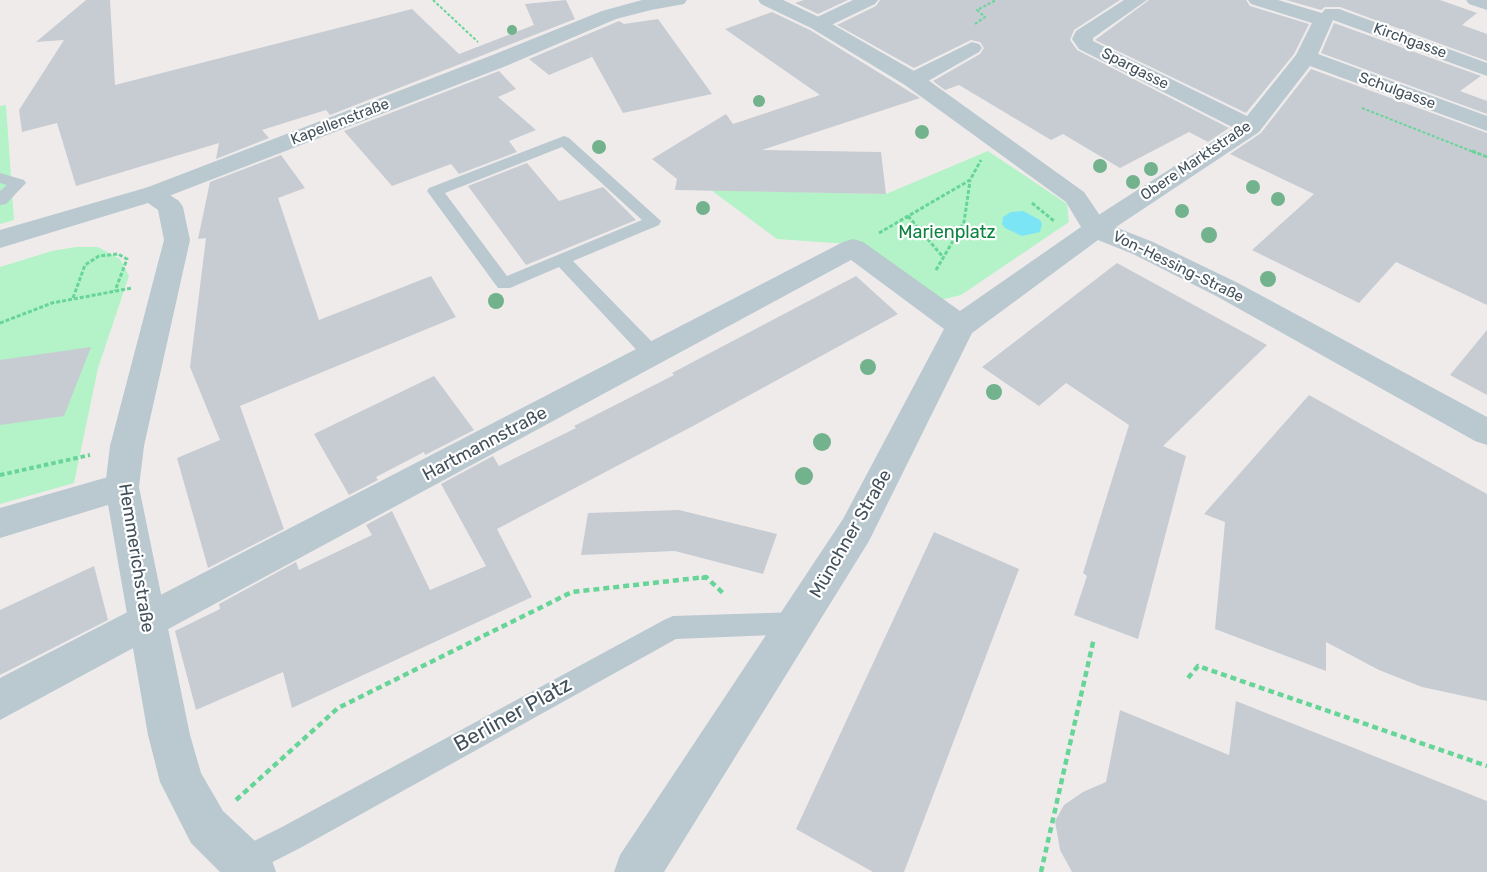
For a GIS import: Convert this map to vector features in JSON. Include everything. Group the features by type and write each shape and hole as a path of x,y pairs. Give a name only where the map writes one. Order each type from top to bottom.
{"street":[{"path":"590,0 609,15"},
{"name":"Kapellenstraße","path":"0,239 152,194 498,61 609,15 649,4 677,0"},
{"name":"Von-Hessing-Straße","path":"768,0 818,24 913,80 989,138 1075,197 1095,229 1143,248 1228,290 1487,432"},
{"path":"818,24 868,0"},
{"name":"Spargasse","path":"1137,0 1083,35 1082,39 1086,45 1251,127"},
{"name":"Kirchgasse","path":"1258,0 1328,17 1487,70"},
{"path":"1328,17 1349,0"},
{"path":"1476,0 1487,4"},
{"name":"Obere Marktstraße","path":"1095,229 1251,127 1306,57 1328,17"},
{"path":"913,80 972,48"},
{"name":"Schulgasse","path":"1306,57 1487,124"},
{"name":"Hemmerichstraße","path":"152,194 170,207 177,240 127,446 122,487 146,624 169,735 182,782 207,827 248,867"},
{"name":"Münchner Straße","path":"637,872 856,530 960,326 1095,229"},
{"path":"853,248 960,326"},
{"name":"Hartmannstraße","path":"0,700 853,248"},
{"path":"0,523 122,487"}],"lane":[{"path":"564,141 653,220 561,260 504,284 435,191 564,141"},
{"path":"0,177 18,183 0,200"},
{"path":"561,260 653,355"},
{"name":"Berliner Platz","path":"248,867 292,837 673,628 798,623"}],"path":[{"path":"433,0 498,61"},
{"path":"972,48 974,25 985,17 977,10 996,0"},
{"path":"1355,105 1487,157"},
{"path":"920,297 964,222 970,180 989,138"},
{"path":"853,248 970,180"},
{"path":"908,216 944,257"},
{"path":"73,299 85,265 99,256 118,254 127,259 115,292"},
{"path":"0,323 52,303 166,283"},
{"path":"0,475 127,446"},
{"path":"207,827 338,708 572,592 706,578 755,625"},
{"path":"1041,872 1094,638"},
{"path":"1188,678 1198,666 1487,766"}],"green space":[{"path":"6,105 14,220 0,224 0,106"},
{"name":"Marienplatz","path":"988,151 1067,204 1069,222 961,295 941,300 863,245 777,239 711,190 886,194"},
{"path":"76,247 98,247 120,259 129,276 98,368 74,483 0,504 0,267 52,251"}],"water":[{"path":"1023,211 1040,220 1042,224 1040,232 1022,236 1005,228 1002,224 1003,217 1011,212"}],"building":[{"path":"86,0 110,0 115,85 412,9 459,54 534,25 525,4 566,0 575,19 330,115 326,110 262,130 269,138 216,159 219,143 76,186 57,123 22,132 19,110 64,40 36,42"},
{"path":"804,0 848,0 818,14 795,3"},
{"path":"880,0 1120,0 1074,30 1070,40 1077,50 1229,128 1208,142 1189,132 1120,168 1063,134 1051,140 959,85 945,90 933,81 980,54 984,48 980,42 971,40 914,68 837,25 876,6"},
{"path":"1149,0 1246,0 1250,6 1309,24 1294,54 1246,113 1095,40"},
{"path":"1286,0 1440,0 1477,13 1462,25 1487,34 1487,61 1340,7 1325,7 1321,10"},
{"path":"772,12 810,30 920,98 762,150 881,152 886,194 675,190 677,179 652,159 726,114 733,124 820,95 725,29"},
{"path":"658,19 712,94 623,113 589,51 592,57 549,75 529,59 619,21 624,24"},
{"path":"1334,23 1481,76 1460,91 1487,101 1487,114 1321,53"},
{"path":"1311,69 1487,133 1487,305 1396,262 1359,303 1252,250 1314,194 1230,154 1261,133"},
{"path":"499,71 516,89 498,97 536,130 509,141 517,152 459,174 451,164 392,186 344,131"},
{"path":"281,155 305,188 278,198 319,320 431,276 456,317 240,406 284,529 208,568 177,458 220,440 190,367 206,238 198,239 210,182"},
{"path":"527,163 559,201 603,187 636,220 526,265 468,186"},
{"path":"1117,263 1267,345 1163,446 1186,456 1138,639 1074,615 1087,576 1083,573 1129,425 1066,383 1039,406 982,367"},
{"path":"856,276 898,314 693,426 497,529 532,597 292,708 283,672 196,710 175,631 220,609 219,604 296,562 299,570 372,535 366,525 392,511 430,590 486,566 441,484 493,456 499,466 576,428 574,426 674,375 672,373"},
{"path":"1487,330 1487,395 1450,375"},
{"path":"91,347 64,416 0,425 0,360"},
{"path":"434,376 474,430 425,455 424,452 376,477 378,480 349,495 314,434"},
{"path":"1309,395 1487,494 1487,701 1422,687 1379,670 1326,642 1326,671 1215,629 1225,522 1204,514"},
{"path":"679,510 777,534 763,574 675,551 581,555 588,513"},
{"path":"934,532 1019,569 904,872 873,872 796,829"},
{"path":"94,566 108,620 0,675 0,610"},
{"path":"1236,701 1487,801 1487,872 1072,872 1060,850 1055,821 1064,805 1083,792 1106,782 1120,710 1229,755"}]}
